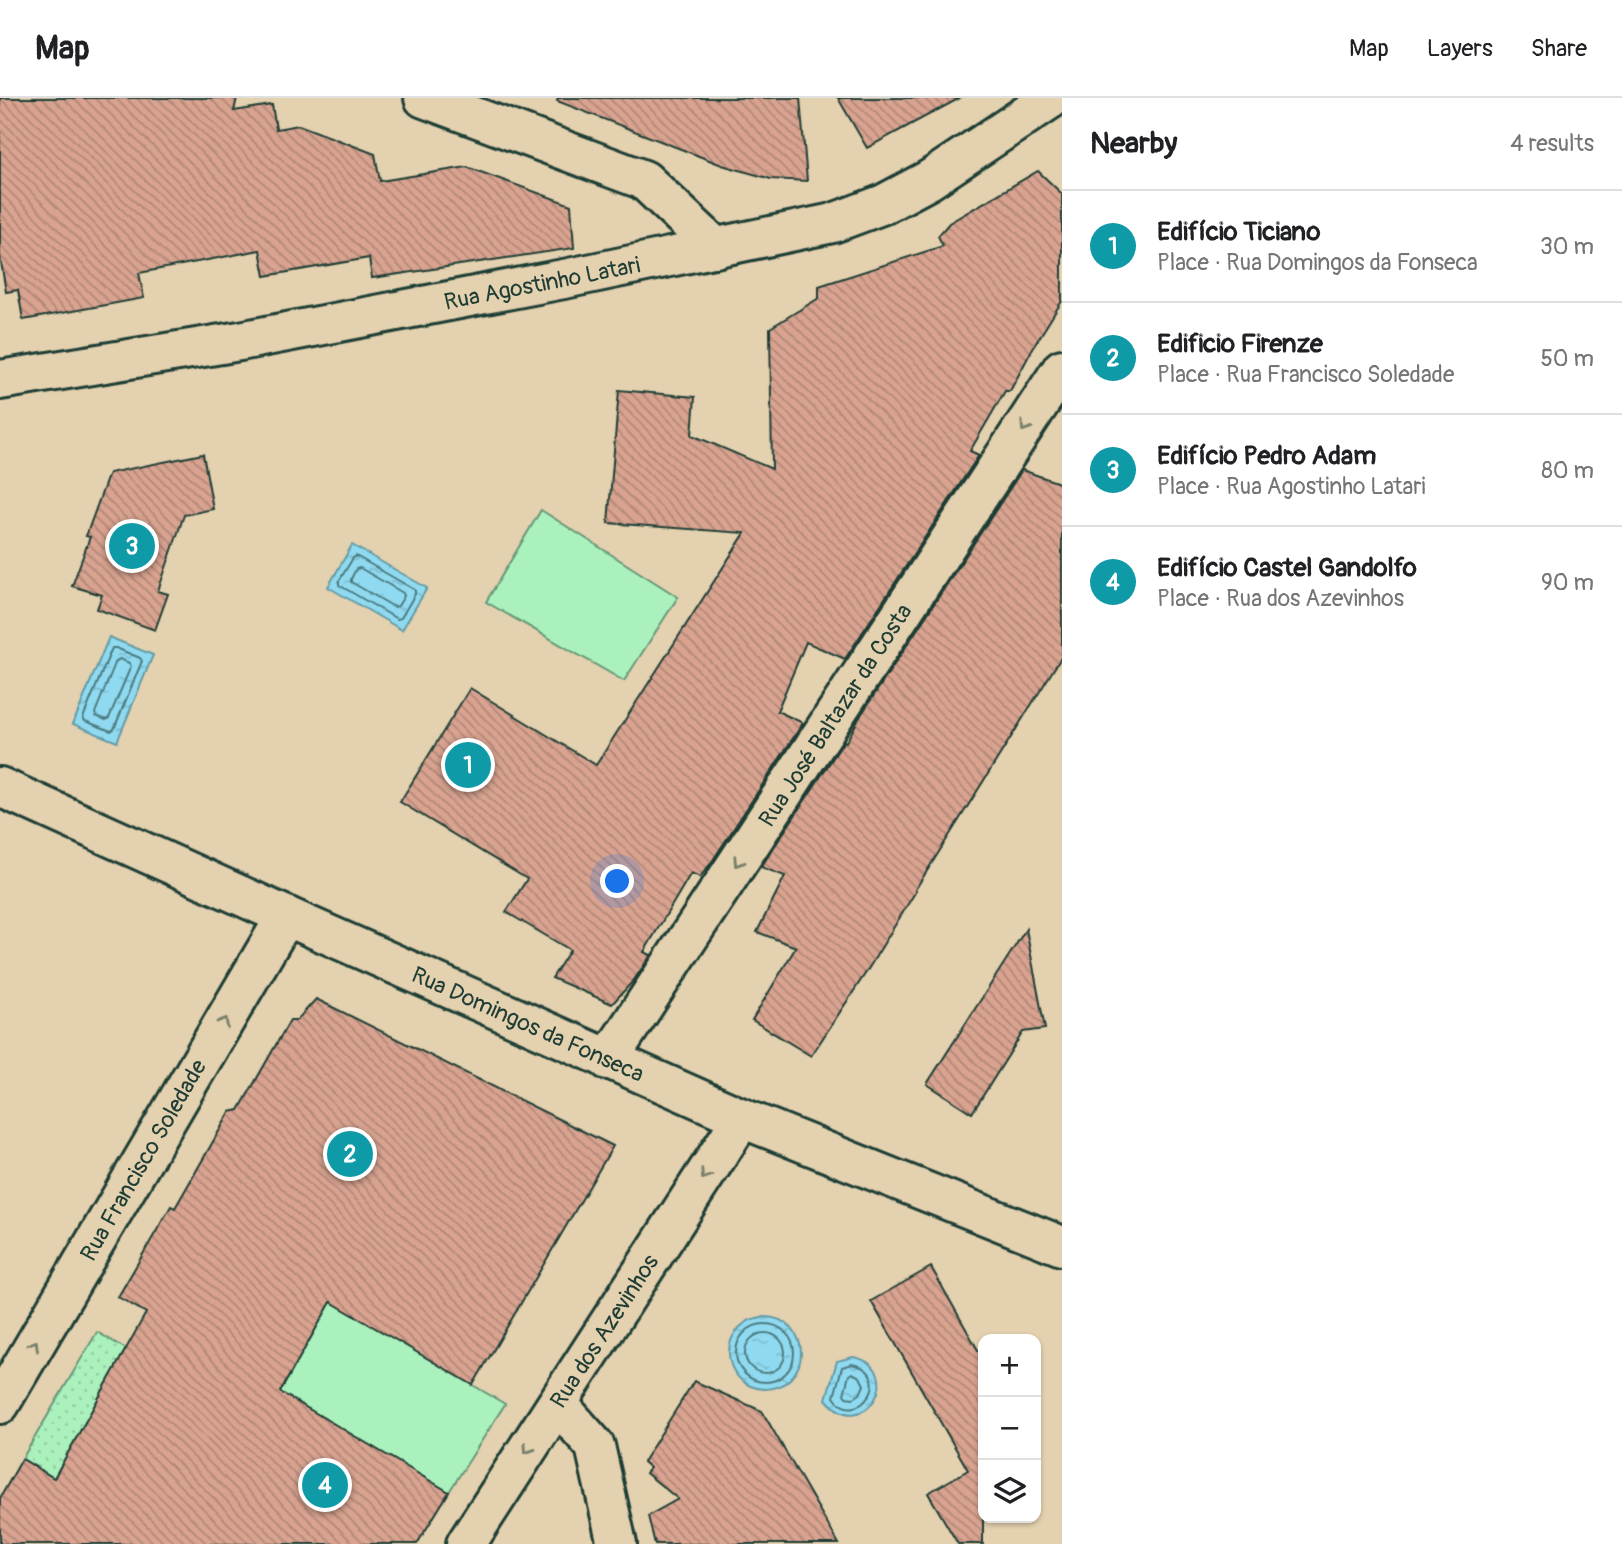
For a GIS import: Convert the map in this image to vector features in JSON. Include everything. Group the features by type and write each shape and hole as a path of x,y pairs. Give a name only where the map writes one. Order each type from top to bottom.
{"street":[{"path":"424,98 644,180 716,248"},
{"name":"Rua Agostinho Latari","path":"0,380 240,341 569,278 834,223 884,204 929,180 1052,98"},
{"name":"Rua José Baltazar da Costa","path":"608,1060 1062,369"},
{"name":"Rua Domingos da Fonseca","path":"0,787 742,1118 1062,1246"},
{"name":"Rua Francisco Soledade","path":"0,1404 286,916"},
{"name":"Rua dos Azevinhos","path":"466,1544 742,1118"},
{"path":"558,1404 595,1446 617,1544"}],"green space":[{"path":"541,510 678,597 624,681 486,602"},
{"path":"331,1302 505,1404 449,1492 280,1392"},
{"path":"97,1332 126,1349 54,1478 22,1459"}],"water":[{"path":"352,545 427,588 402,630 328,587"},
{"path":"109,637 153,655 117,742 73,724"},
{"path":"765,1317 785,1323 795,1333 801,1353 795,1373 785,1383 765,1389 745,1383 735,1373 729,1353 735,1333 745,1323"},
{"path":"853,1357 869,1364 878,1374 879,1387 875,1399 866,1409 854,1414 840,1411 826,1399 837,1361"}],"building":[{"path":"0,98 237,98 234,111 272,105 276,129 299,125 375,154 380,181 467,167 571,205 574,248 372,278 369,258 265,276 260,250 139,273 144,298 23,320 18,290 6,292 0,256"},
{"path":"558,98 800,98 807,181 771,179 722,165 557,101"},
{"path":"838,98 960,98 867,148"},
{"path":"1038,171 1062,194 1062,301 1010,391 1005,391 970,451 979,455 845,659 806,642 777,711 803,723 711,863 700,877 691,873 644,952 651,955 634,980 612,1004 552,978 570,950 506,912 527,879 400,802 470,688 596,765 745,533 608,523 619,390 695,397 692,435 772,469 770,328 819,298 819,286 943,246 938,236 949,223"},
{"path":"203,454 213,509 184,515 158,591 168,594 155,630 97,609 102,595 72,586 90,537 86,536 109,473"},
{"path":"1022,470 1062,484 1062,656 867,971 811,1056 752,1020 796,947 757,932 785,876 761,867 844,741 846,742"},
{"path":"1026,929 1045,1029 1023,1032 972,1113 927,1084"},
{"path":"316,999 613,1146 473,1385 331,1302 280,1392 449,1492 417,1544 0,1544 0,1498 22,1459 54,1478 146,1313 118,1297 171,1206 175,1208 230,1112 239,1110 290,1020 297,1020"},
{"path":"931,1267 978,1350 978,1523 983,1523 983,1544 958,1544 928,1493 968,1470 871,1301"},
{"path":"694,1381 762,1411 839,1544 655,1544 648,1516 678,1499 646,1473 650,1468 643,1462"}],"place":[{"name":"Edifício Pedro Adam","path":"132,546"},
{"name":"Edifício Ticiano","path":"468,765"},
{"name":"Edificio Firenze","path":"350,1154"},
{"name":"Edifício Castel Gandolfo","path":"325,1485"}]}
